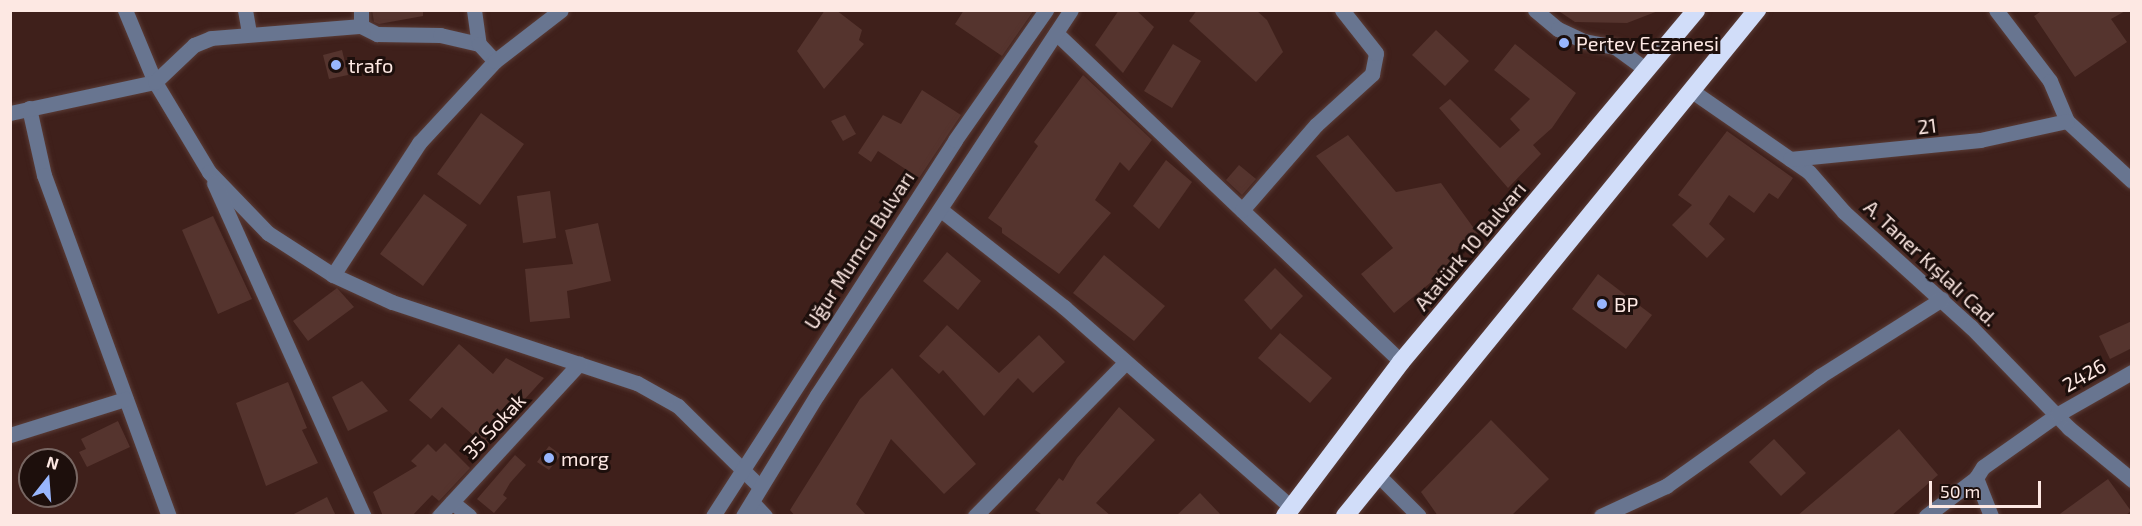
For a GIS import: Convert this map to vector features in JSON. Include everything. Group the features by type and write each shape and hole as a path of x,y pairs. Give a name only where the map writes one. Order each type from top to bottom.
{"highway":[{"name":"Atatürk 10 Bulvarı","path":"1288,511 1401,362 1696,10"},
{"path":"1345,516 1757,10"}],"street":[{"path":"125,10 155,82 208,172 364,516"},
{"path":"245,10 249,33"},
{"path":"474,10 479,44"},
{"path":"333,274 419,143 495,61 561,10"},
{"name":"Uğur Mumcu Bulvarı","path":"713,516 741,468 955,140 1046,10"},
{"path":"743,516 1071,10"},
{"path":"1242,210 1316,125 1372,74 1376,52 1342,10"},
{"path":"1535,10 1558,29 1584,41 1615,47 1647,70"},
{"path":"1996,10 2050,81 2067,121 2132,181"},
{"path":"10,113 155,82 194,45 211,38 361,18 377,34 440,35 479,44 495,61"},
{"path":"1056,33 1401,362"},
{"name":"A. Taner Kışlalı Cad.","path":"1692,91 1790,159 1942,299 2058,414 2069,428 2132,480"},
{"path":"29,108 44,175 169,516"},
{"name":"21","path":"1790,159 1980,140 2067,121"},
{"path":"208,172 268,234 333,274 452,324 637,383 678,406 760,488"},
{"path":"941,210 1064,307 1288,511"},
{"path":"1601,516 1666,486 1820,376 1942,299"},
{"name":"35 Sokak","path":"439,516 579,364"},
{"path":"975,516 1125,364"},
{"name":"2426","path":"1926,516 1976,478 1983,468 2058,414 2132,372"},
{"path":"10,435 125,399"},
{"path":"1377,474 1419,516"},
{"path":"1976,478 1991,516"},
{"path":"452,502 469,516"},
{"path":"752,502 765,516"}],"building":[{"path":"372,10 423,10 423,16 379,24 374,22"},
{"path":"825,10 836,10 862,30 859,40 864,44 824,89 797,51"},
{"path":"964,10 1034,10 1002,56 955,24"},
{"path":"1119,10 1136,10 1154,27 1123,73 1095,45"},
{"path":"1197,10 1256,10 1267,20 1283,52 1256,82 1189,21"},
{"path":"1557,10 1658,11 1627,23 1575,22"},
{"path":"2043,10 2127,10 2111,19 2127,42 2075,77 2034,16"},
{"path":"1436,30 1469,61 1445,86 1412,55"},
{"path":"1173,44 1201,61 1172,108 1144,91"},
{"path":"1515,44 1576,93 1552,128 1533,145 1541,154 1508,188 1439,108 1450,99 1500,148 1520,130 1510,119 1530,99 1494,70"},
{"name":"trafo","path":"342,50 348,75 329,79 323,55"},
{"path":"1083,75 1152,140 1129,171 1120,162 1095,200 1111,213 1059,274 1002,233 1002,228 988,218 1038,146 1034,142"},
{"path":"922,90 961,115 919,178 878,151 871,162 858,153 883,115 901,124"},
{"path":"481,113 524,144 480,205 437,174"},
{"path":"845,115 856,134 843,141 831,121"},
{"path":"1727,131 1793,178 1778,199 1769,193 1754,213 1729,195 1709,224 1725,239 1707,258 1672,225 1692,205 1678,195"},
{"path":"1348,135 1396,192 1441,183 1478,234 1449,258 1454,263 1394,313 1361,274 1393,248 1316,156"},
{"path":"1166,160 1192,182 1159,229 1133,206"},
{"path":"1239,165 1256,179 1242,195 1226,180"},
{"path":"550,191 556,238 523,243 517,196"},
{"path":"424,194 467,225 423,286 380,254"},
{"path":"213,216 252,299 218,314 182,230"},
{"path":"598,223 611,281 567,291 570,318 530,322 525,269 573,264 565,230"},
{"path":"947,252 981,281 958,310 923,281"},
{"path":"1104,255 1165,306 1134,341 1073,293"},
{"path":"1275,268 1303,296 1271,330 1244,300"},
{"path":"1598,274 1652,315 1626,349 1572,309"},
{"path":"337,288 354,307 308,341 293,321"},
{"path":"2132,321 2132,348 2110,359 2099,336"},
{"path":"947,325 999,373 1039,335 1065,362 1033,393 1018,378 984,416 943,370 939,374 919,356"},
{"path":"1280,333 1332,378 1310,403 1258,358"},
{"path":"459,344 493,374 506,358 544,378 513,412 518,416 485,446 442,407 431,419 409,400"},
{"path":"892,368 976,464 944,494 891,439 856,504 867,516 795,516 790,510 860,399"},
{"path":"362,381 388,411 348,431 332,397"},
{"path":"288,382 307,428 302,430 318,463 266,486 236,403"},
{"path":"1119,407 1155,440 1096,503 1111,516 1044,516 1035,510 1059,478 1063,481 1077,458"},
{"path":"1491,420 1549,479 1511,516 1438,516 1421,492"},
{"path":"118,421 130,447 87,467 79,452 86,449 81,439"},
{"path":"1899,429 1938,475 1891,516 1797,516"},
{"path":"1774,439 1806,473 1781,496 1749,462"},
{"path":"445,443 470,468 439,501 432,495 412,516 383,516 373,492 417,466 411,461 428,444 436,452"},
{"name":"morg","path":"549,446 561,455 549,470 537,462"},
{"path":"515,455 526,465 510,483 503,495 507,498 494,513 477,499"},
{"path":"2108,479 2131,511 2125,516 2057,516"},
{"path":"1200,493 1222,516 1176,516"},
{"path":"327,497 336,516 290,516"}],"place":[{"name":"Pertev Eczanesi","path":"1564,43"},
{"name":"trafo","path":"336,65"},
{"name":"BP","path":"1602,304"},
{"name":"morg","path":"549,458"}]}
